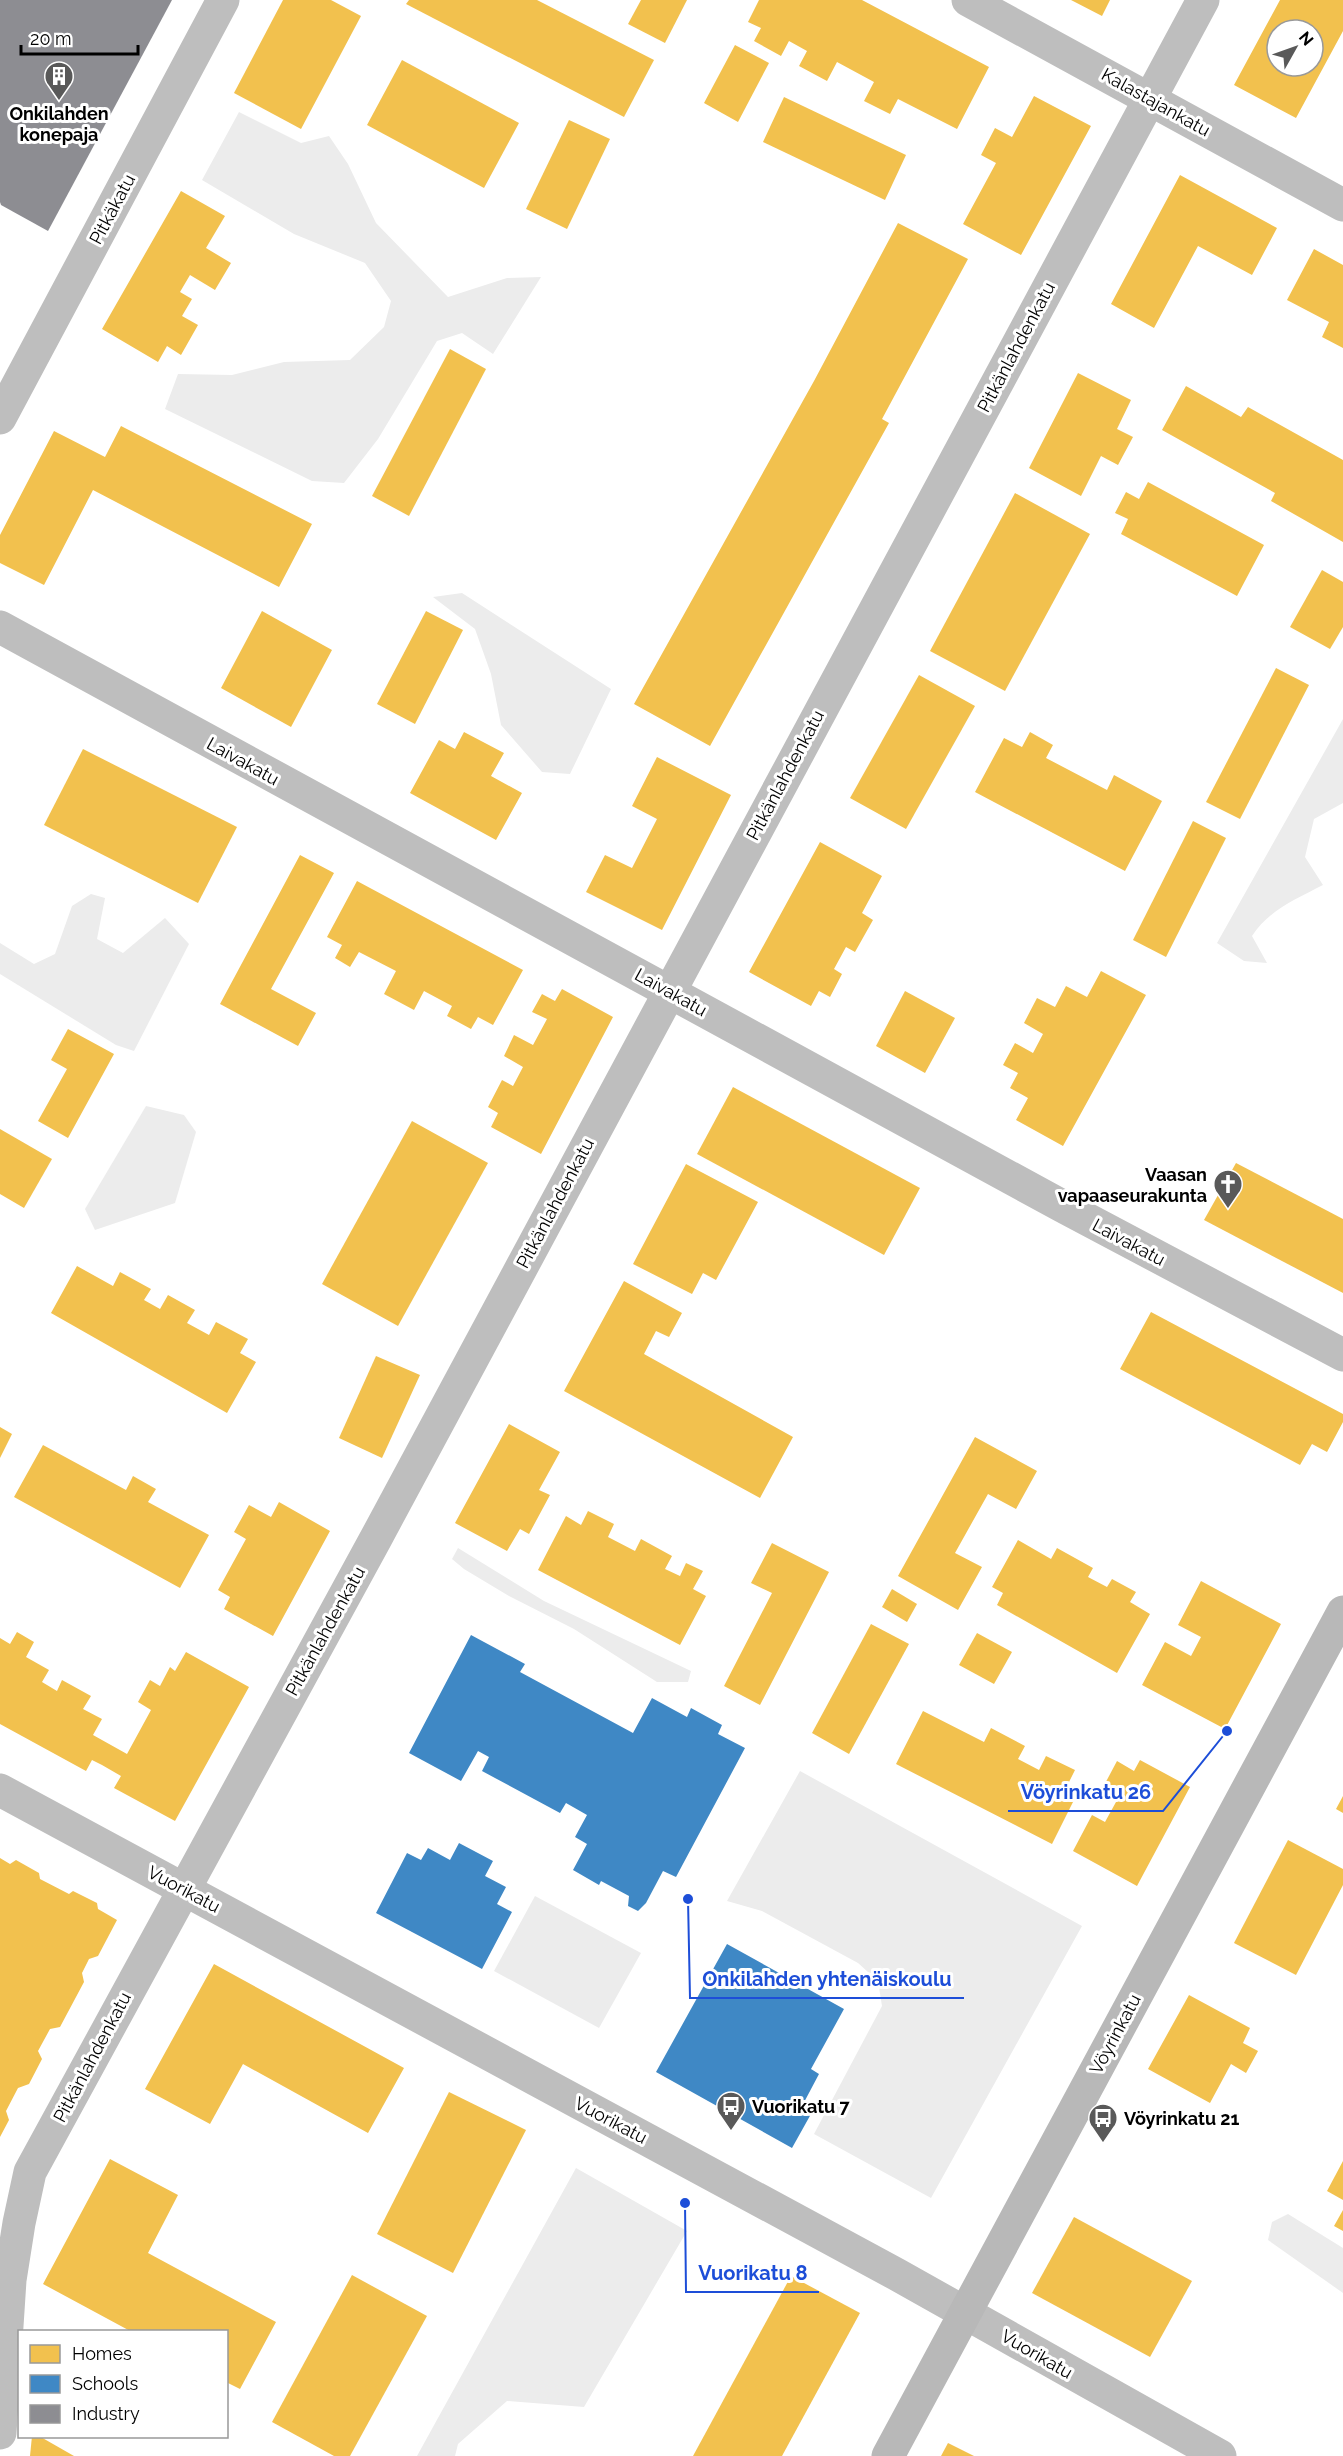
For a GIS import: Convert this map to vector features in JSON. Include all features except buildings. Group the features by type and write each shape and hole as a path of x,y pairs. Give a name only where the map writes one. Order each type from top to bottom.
{"main road":[{"name":"Vöyrinkatu","path":"888,2456 1343,1612"}],"street":[{"name":"Pitkäkatu","path":"0,418 223,0"},
{"name":"Kalastajankatu","path":"968,0 1343,205"},
{"name":"Pitkänlahdenkatu","path":"0,2433 10,2280 30,2172 371,1547 1203,0"},
{"name":"Laivakatu","path":"0,627 284,784 669,990 1064,1207 1343,1355"},
{"name":"Vuorikatu","path":"0,1790 965,2312 1013,2342 1220,2456"}],"shaded area":[{"path":"239,112 301,143 329,136 348,164 376,223 448,297 507,278 541,277 493,354 462,333 437,341 378,439 344,483 312,481 165,409 178,374 232,375 284,362 350,360 384,327 391,301 365,263 294,234 202,180"},
{"path":"462,593 611,689 570,774 542,772 501,725 491,674 475,629 433,597"},
{"path":"1343,719 1343,803 1314,819 1305,857 1323,885 1275,912 1252,936 1267,963 1244,961 1217,943"},
{"path":"91,894 105,898 97,939 123,953 165,918 189,944 134,1051 116,1045 0,974 0,943 34,964 55,954 72,906"},
{"path":"146,1106 184,1115 196,1132 175,1203 95,1230 85,1209"},
{"path":"458,1548 544,1601 691,1671 688,1682 657,1682 574,1629 509,1596 464,1569 452,1559"},
{"path":"800,1771 1082,1926 931,2198 814,2134 882,2006 878,1981 858,1963 762,1911 727,1901"},
{"path":"535,1896 641,1953 599,2028 494,1971"},
{"path":"576,2168 687,2231 584,2407 507,2401 458,2444 455,2456 417,2456"},
{"path":"1288,2214 1343,2248 1343,2293 1268,2240 1272,2222"}],"place":[{"name":"Onkilahden konepaja","path":"59,102"},
{"name":"Vaasan vapaaseurakunta","path":"1228,1210"},
{"name":"Vöyrinkatu 26","path":"1227,1731"},
{"name":"Onkilahden yhtenäiskoulu","path":"688,1899"},
{"name":"Vuorikatu 7","path":"731,2132"},
{"name":"Vöyrinkatu 21","path":"1103,2144"},
{"name":"Vuorikatu 8","path":"685,2203"}]}
